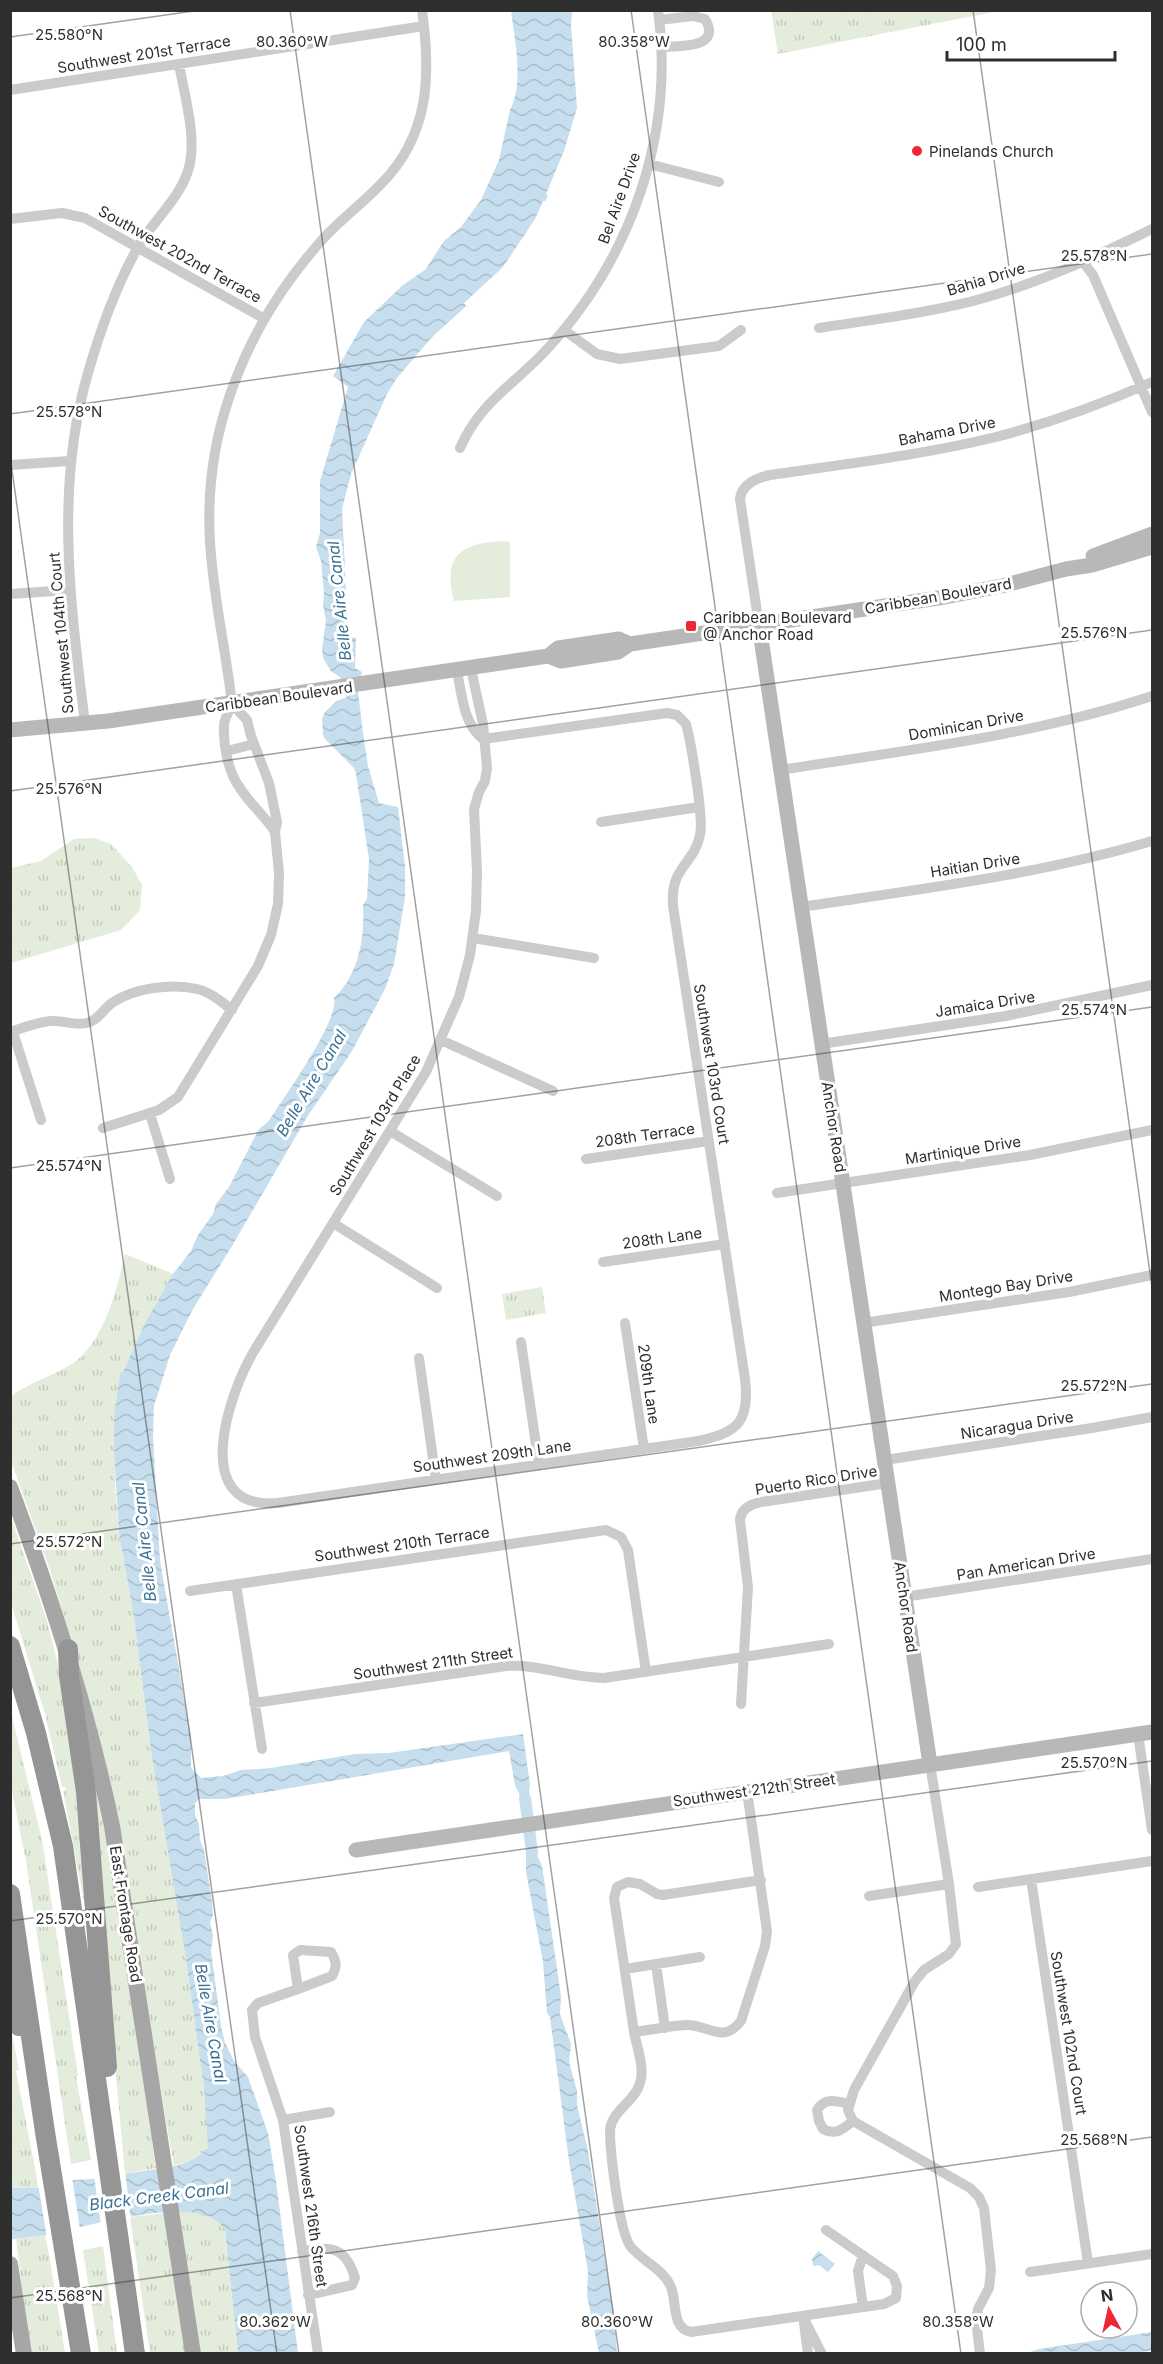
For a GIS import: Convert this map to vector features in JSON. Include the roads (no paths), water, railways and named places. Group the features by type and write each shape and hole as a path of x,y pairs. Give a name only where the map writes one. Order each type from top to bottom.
{"highway":[{"path":"10,1646 36,1733 63,1846 135,2354"},
{"path":"68,1649 69,1676 86,1792 104,2026 109,2098 102,2120"},
{"path":"10,1894 81,2354"},
{"path":"10,1988 45,2132"}],"main road":[{"name":"East Frontage Road","path":"10,1487 45,1579 68,1649 98,1756 112,1826 193,2354"},
{"path":"10,2264 24,2354"}],"street":[{"path":"275,832 237,784 231,772 227,751 224,724 232,704 210,532 211,491 218,440 230,395 263,318 308,256 383,182 403,156 423,107 428,68 422,10"},
{"path":"658,15 698,16 705,19 709,29 706,38 700,44 661,47"},
{"name":"Bel Aire Drive","path":"460,448 483,409 546,351 583,307 617,251 633,213 649,164 660,105 661,47 658,15"},
{"name":"Southwest 201st Terrace","path":"10,90 424,26"},
{"name":"Southwest 104th Court","path":"85,724 69,590 69,461 88,374 113,301 138,246 182,185 190,162 191,139 179,64"},
{"path":"649,164 719,182"},
{"name":"Southwest 202nd Terrace","path":"10,219 55,213 78,216 138,246 263,318"},
{"name":"Bahia Drive","path":"819,328 974,301 1083,262 1152,228"},
{"path":"1083,262 1093,274 1147,384 1152,412"},
{"path":"564,330 597,354 620,359 719,346 741,330"},
{"name":"Bahama Drive","path":"743,489 752,481 764,476 915,453 999,436 1084,410 1147,384"},
{"path":"10,465 69,461"},
{"name":"Anchor Road","path":"743,489 740,503 930,1764"},
{"name":"Caribbean Boulevard","path":"1066,569 1091,556 1152,534"},
{"name":"Caribbean Boulevard","path":"10,730 85,724 232,704 548,656 561,661 607,654 618,652 630,644 955,595 1092,565 1152,547"},
{"path":"10,594 69,590"},
{"name":"Southwest 103rd Place","path":"246,1498 234,1488 223,1464 224,1434 232,1400 247,1364 426,1071 459,997 473,938 477,872 474,809 478,792 487,774 483,724 464,670"},
{"name":"Dominican Drive","path":"780,770 999,736 1079,718 1152,696"},
{"path":"103,1128 150,1114 166,1107 178,1097 258,966 272,935 279,883 275,832 277,822 269,783 247,720 232,704"},
{"name":"Southwest 103rd Court","path":"483,739 663,714 680,717 688,729 699,807 700,834 694,850 679,871 673,898 746,1391 745,1413 738,1423"},
{"path":"227,751 254,744"},
{"path":"601,822 699,807"},
{"name":"Haitian Drive","path":"801,907 1022,873 1152,842"},
{"path":"473,938 594,958"},
{"name":"Jamaica Drive","path":"821,1044 1006,1016 1152,985"},
{"path":"41,1120 12,1032 48,1021 72,1024 89,1023 117,1000 140,991 156,988 197,989 209,994 232,1010"},
{"path":"441,1040 553,1090"},
{"path":"150,1114 170,1179"},
{"name":"Martinique Drive","path":"777,1193 1030,1155 1152,1130"},
{"path":"390,1131 497,1196"},
{"name":"208th Terrace","path":"586,1159 709,1141"},
{"path":"333,1223 437,1288"},
{"name":"208th Lane","path":"603,1262 725,1244"},
{"name":"Montego Bay Drive","path":"863,1323 1069,1292 1152,1275"},
{"name":"209th Lane","path":"625,1323 644,1449"},
{"path":"521,1342 539,1465"},
{"path":"418,1358 436,1480"},
{"name":"Nicaragua Drive","path":"885,1460 1092,1428 1152,1416"},
{"name":"Southwest 209th Lane","path":"246,1498 271,1503 644,1449 705,1439 724,1432 738,1423"},
{"name":"Puerto Rico Drive","path":"742,1657 748,1587 740,1520 742,1513 748,1506 768,1500 888,1483"},
{"name":"Southwest 210th Terrace","path":"190,1591 606,1530 617,1534 624,1540 630,1556 646,1672"},
{"name":"Pan American Drive","path":"904,1597 1152,1559"},
{"path":"236,1584 262,1749"},
{"name":"Southwest 211th Street","path":"254,1703 506,1666 533,1667 593,1678 829,1644"},
{"path":"741,1704 742,1657"},
{"path":"1145,1733 1152,1830"},
{"name":"Southwest 212th Street","path":"356,1850 1145,1733"},
{"path":"930,1764 949,1884 956,1938 954,1949 924,1970 915,1981 857,2085 849,2104 849,2114 854,2121 964,2185 979,2197 985,2215 992,2277 976,2315 980,2354"},
{"path":"634,2032 694,2025 719,2033 732,2030 741,2021 767,1938 761,1880 747,1791"},
{"path":"978,1887 1152,1862"},
{"name":"Southwest 102nd Court","path":"1031,1879 1088,2264"},
{"path":"761,1880 663,1895 634,1882 617,1887 614,1898 641,2071 640,2083 615,2116 610,2130 620,2209 627,2241 633,2250 666,2279 672,2291 677,2322 686,2331 803,2317 890,2302 898,2293 893,2276 826,2230"},
{"path":"869,1896 949,1884"},
{"name":"Southwest 216th Street","path":"298,1989 293,1955 300,1950 331,1953 336,1960 336,1968 332,1976 298,1989 258,2003 252,2010 255,2037 283,2120 318,2354"},
{"path":"625,1969 700,1957"},
{"path":"656,1964 665,2028"},
{"path":"849,2104 834,2100 823,2103 817,2110 819,2121 823,2129 832,2132 842,2130 854,2121"},
{"path":"283,2120 330,2112"},
{"path":"302,2251 329,2247 341,2254 351,2267 355,2278 352,2285 344,2288 308,2295"},
{"path":"1030,2272 1152,2254"},
{"path":"863,2307 858,2271 864,2255"},
{"path":"803,2317 808,2354"},
{"path":"803,2317 822,2354"}],"water":[{"path":"511,11 572,11 577,108 564,151 546,194 548,196 503,267 464,303 466,306 462,310 432,337 397,378 387,394 351,474 342,509 348,630 350,637 356,638 355,668 362,672 358,691 368,766 379,803 398,807 405,866 405,897 394,964 385,989 352,1051 307,1117 193,1309 170,1355 154,1405 153,1437 160,1561 191,1737 191,1768 201,1778 355,1754 389,1753 523,1734 530,1785 528,1798 530,1813 525,1814 523,1802 515,1785 509,1751 224,1799 199,1799 195,1803 195,1815 199,1824 212,1902 211,1951 221,2026 225,2043 234,2061 248,2077 268,2133 298,2353 238,2353 225,2232 215,2219 196,2213 143,2214 47,2235 11,2240 10,2188 37,2188 74,2180 176,2166 194,2159 208,2148 204,2088 185,1953 151,1751 134,1617 119,1534 114,1415 120,1373 123,1372 145,1323 173,1274 191,1251 198,1235 213,1214 216,1204 229,1187 259,1129 268,1122 308,1060 328,1024 334,998 343,989 359,955 363,930 363,905 367,899 369,859 356,774 354,768 324,738 322,718 336,701 347,697 340,677 331,671 323,658 326,621 321,561 316,547 320,533 320,481 348,387 333,376 364,322 403,285 425,270 444,241 460,228 481,200 499,160 517,87 516,48"},
{"path":"532,1836 534,1848 542,1866 561,1996 560,2014 571,2044 569,2062 588,2151 614,2316 617,2353 599,2353 587,2296 588,2271 569,2161 550,2017 547,2013 543,1962 526,1872 526,1838"},
{"path":"818,2251 835,2264 828,2272 819,2265 813,2266 812,2259"},
{"path":"1152,2332 1152,2350 1138,2353 1027,2353 1099,2340 1139,2340 1139,2334"}],"waterway":[{"path":"525,1798 532,1852"}],"place":[{"name":"Pinelands Church","path":"917,151"},
{"name":"Caribbean Boulevard @ Anchor Road","path":"691,626"}],"water label":[{"name":"Belle Aire Canal","path":"339,601"},
{"name":"Belle Aire Canal","path":"311,1083"},
{"name":"Belle Aire Canal","path":"144,1542"},
{"name":"Belle Aire Canal","path":"211,2023"},
{"name":"Black Creek Canal","path":"159,2196"}]}
